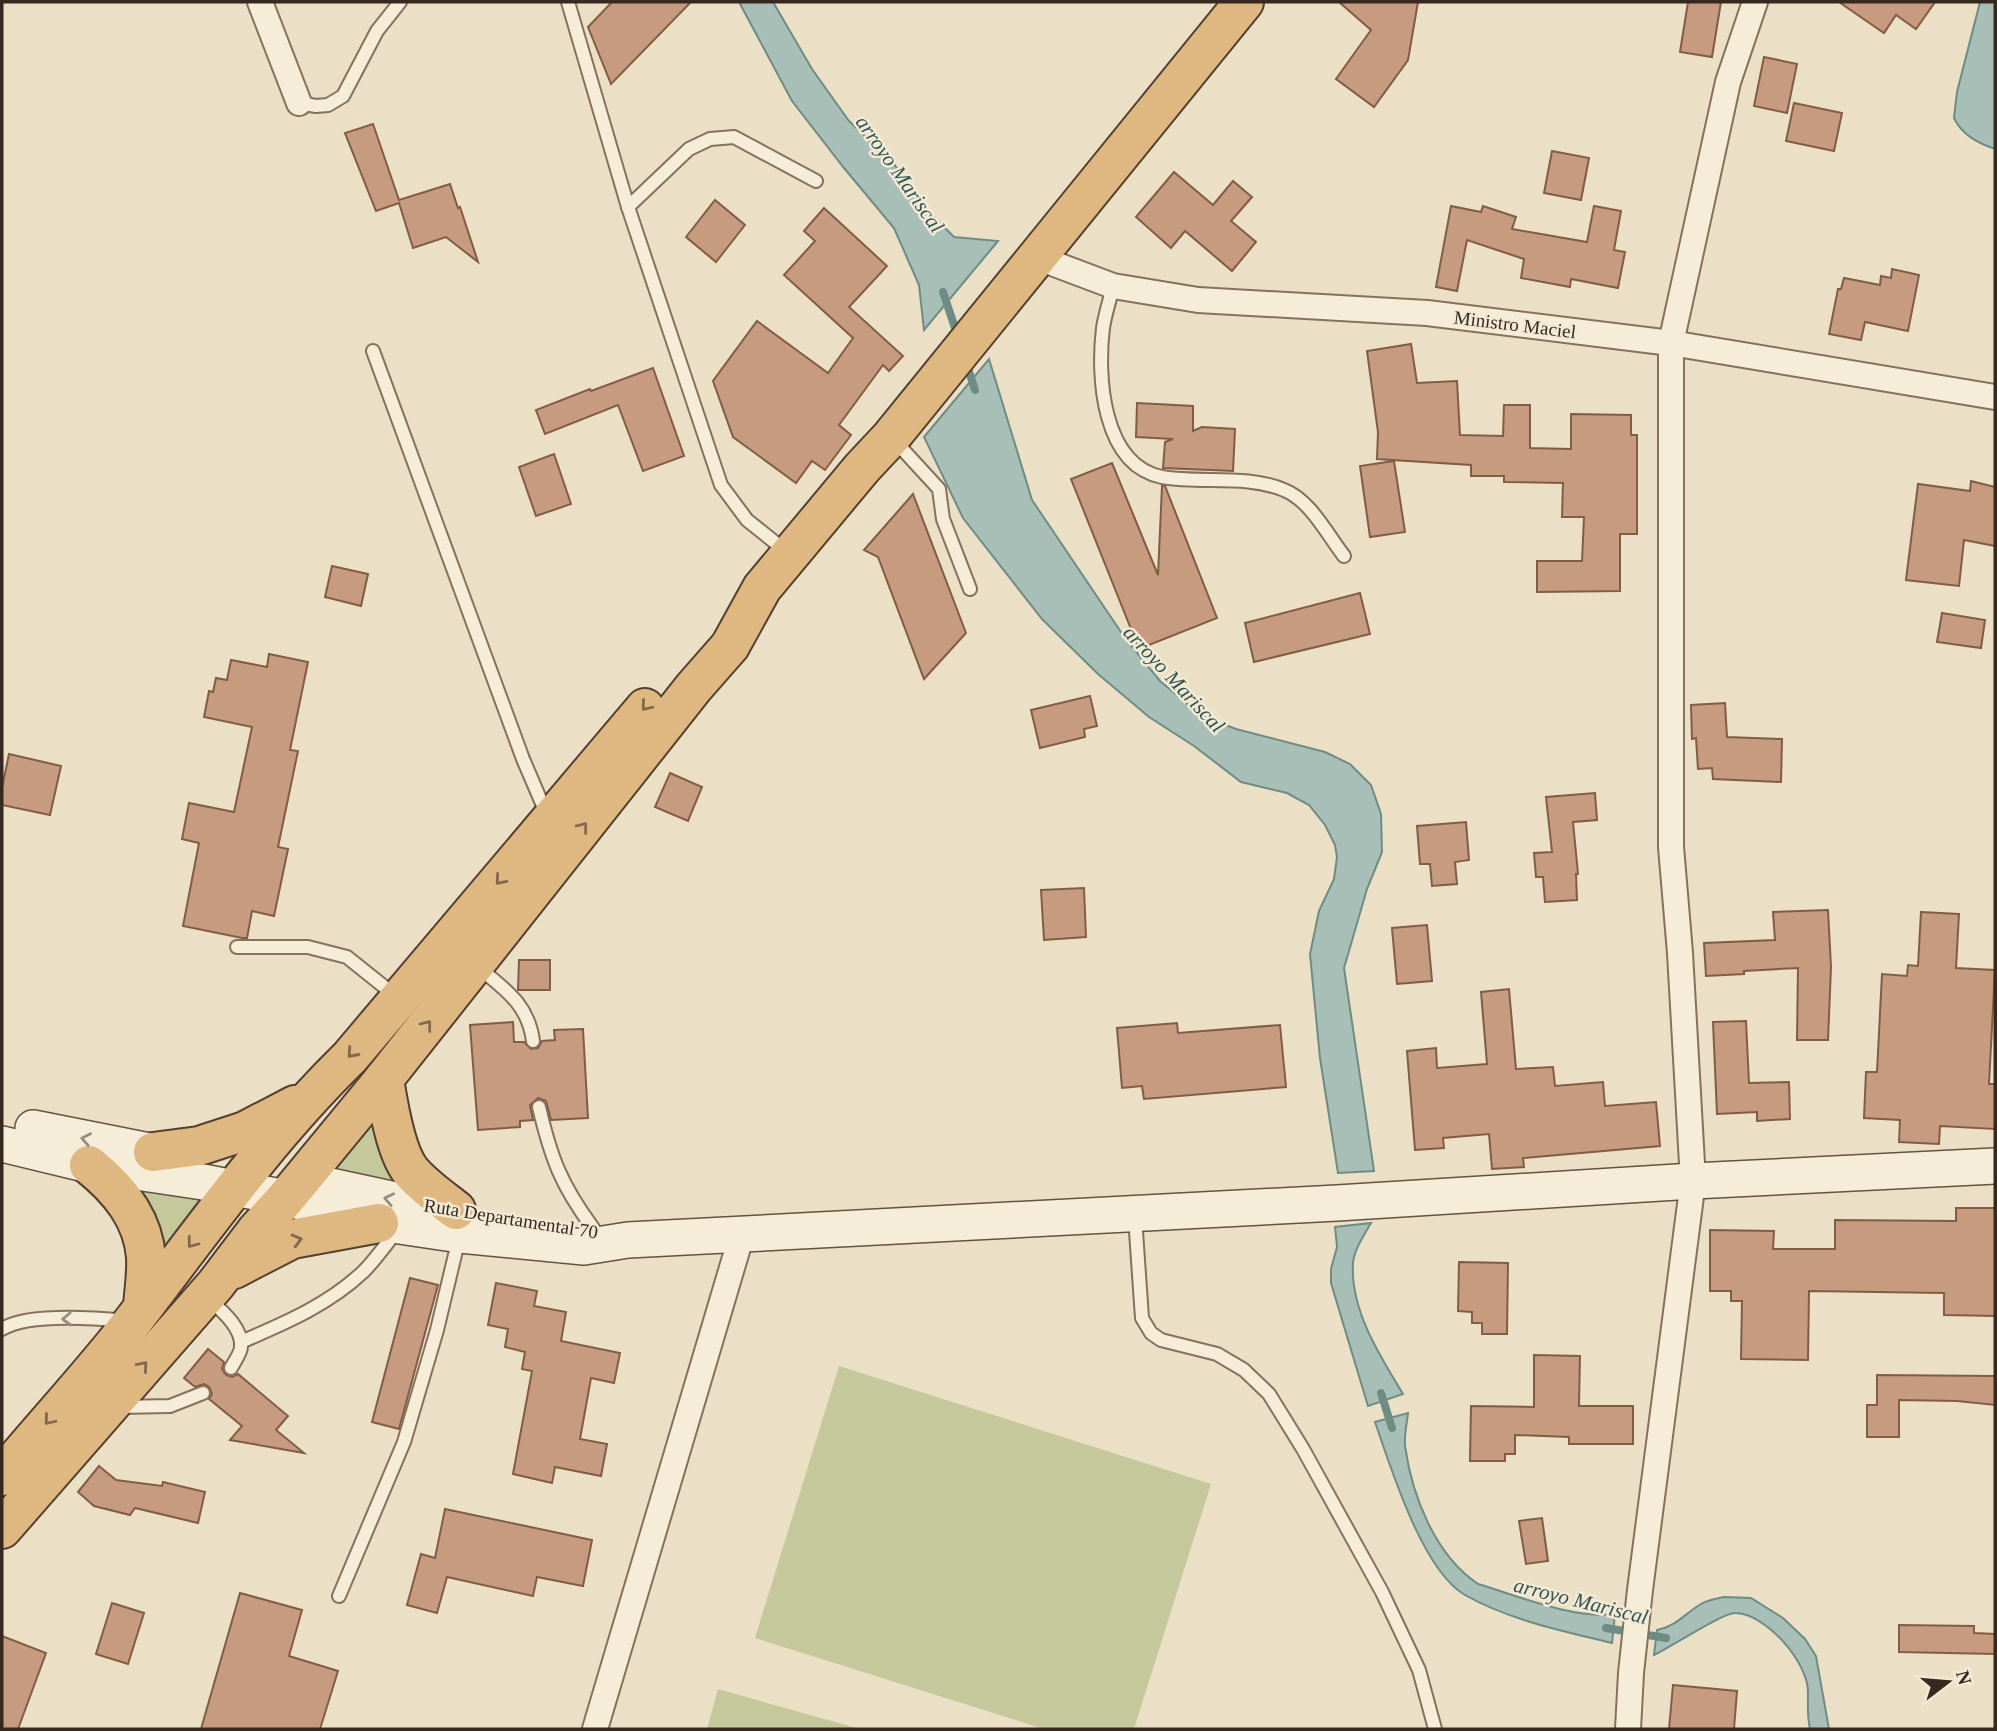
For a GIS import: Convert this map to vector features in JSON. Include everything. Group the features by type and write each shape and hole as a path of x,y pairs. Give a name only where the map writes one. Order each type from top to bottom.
{"highway":[{"path":"2,1529 211,1290 257,1230 384,1079 694,687 730,646 762,588 891,437 1244,2"},
{"path":"2,1476 138,1314 241,1179 309,1097 350,1057 712,627 762,588"},
{"path":"384,1079 391,1124 409,1168 440,1198 458,1222"},
{"path":"153,1152 199,1146 245,1131 309,1097"},
{"path":"89,1166 120,1194 133,1212 146,1255 138,1314"},
{"path":"211,1290 238,1267 292,1239 390,1225"}],"main road":[{"name":"Ruta Departamental 70","path":"2,1121 153,1152 241,1179 293,1189 410,1203 458,1222 584,1247 628,1240"},
{"path":"2,1144 89,1166 241,1179"},
{"path":"628,1240 1995,1166"},
{"name":"Ruta Departamental 70","path":"293,1189 390,1225 458,1222 593,1228 628,1240"}],"street":[{"path":"260,2 299,103"},
{"path":"1628,1729 1640,1590 1693,1181 1671,847 1671,343 1728,82 1755,2"},
{"name":"Ministro Maciel","path":"1031,264 1113,286 1198,300 1427,313 1671,343 1995,397"},
{"path":"595,1729 742,1234"}],"lane":[{"path":"299,103 316,106 328,104 343,96 377,31 400,2"},
{"path":"568,2 628,206 721,485 747,520 790,555"},
{"path":"628,206 689,149 710,139 734,137 816,181"},
{"path":"1113,286 1104,327 1101,369 1106,412 1116,443 1137,467 1161,477 1263,484 1286,491 1304,504 1344,556"},
{"path":"373,351 523,760 550,822"},
{"path":"891,437 939,489 943,519 970,589"},
{"path":"237,947 308,947 347,957 399,999"},
{"path":"475,964 521,1007 531,1023 533,1041"},
{"path":"539,1107 559,1177 593,1228"},
{"path":"1135,1213 1142,1318 1151,1333 1161,1340 1217,1354 1244,1370 1269,1394 1303,1449 1382,1592 1419,1670 1435,1729"},
{"path":"339,1596 404,1442 436,1330 458,1222"},
{"path":"241,1342 299,1317 329,1300 364,1271 390,1225"},
{"path":"211,1290 236,1329 241,1342 242,1348 231,1368"},
{"path":"2,1329 37,1320 138,1314"},
{"path":"108,1407 170,1406 203,1393"}],"green space":[{"path":"377,1110 404,1190 320,1174"},
{"path":"124,1183 211,1200 153,1273"},
{"path":"839,1366 1211,1484 1134,1729 1044,1729 755,1638"},
{"path":"718,1689 860,1729 707,1729"}],"water":[{"path":"739,2 773,2 812,69 849,121 894,164 918,201 954,237 998,241 924,330 919,285 894,228 792,101"},
{"path":"1980,2 1995,2 1995,149 1971,138 1954,118 1957,92"},
{"path":"989,359 1032,500 1125,638 1160,681 1202,716 1236,729 1325,752 1350,764 1371,785 1381,814 1382,852 1367,889 1344,968 1374,1171 1338,1173 1320,1058 1310,954 1319,911 1334,879 1337,857 1335,845 1325,825 1309,805 1287,793 1241,782 1194,746 1149,717 1098,674 1042,619 963,518 924,437"},
{"path":"1371,1223 1353,1263 1356,1298 1368,1332 1403,1394 1368,1406 1331,1283 1331,1269 1337,1247 1335,1227"},
{"path":"1408,1413 1405,1446 1413,1485 1428,1523 1449,1557 1478,1584 1564,1610 1598,1615 1615,1614 1612,1643 1537,1624 1500,1611 1465,1595 1449,1582 1435,1564 1410,1516 1375,1422"},
{"path":"1724,1597 1751,1598 1783,1618 1805,1639 1816,1656 1829,1729 1810,1729 1808,1692 1801,1667 1772,1631 1748,1615 1729,1614 1654,1655 1657,1630 1675,1623 1704,1603"}],"building":[{"path":"612,2 691,2 611,84 588,27"},
{"path":"1339,2 1418,2 1408,60 1374,107 1336,79 1371,30"},
{"path":"1688,2 1721,2 1712,57 1680,52"},
{"path":"1839,2 1935,2 1916,29 1896,15 1884,33"},
{"path":"1764,57 1797,64 1787,113 1754,106"},
{"path":"1794,103 1842,113 1834,151 1786,141"},
{"path":"373,124 399,200 450,184 478,262 446,237 413,248 399,203 376,211 345,133"},
{"path":"1552,151 1589,158 1581,200 1544,193"},
{"path":"1174,172 1213,205 1233,181 1252,197 1231,221 1256,242 1232,271 1185,231 1171,248 1136,217"},
{"path":"715,200 745,225 716,262 686,237"},
{"path":"1451,206 1481,212 1483,206 1516,217 1512,229 1587,242 1594,206 1621,211 1614,250 1625,252 1618,288 1571,279 1570,287 1521,278 1524,259 1467,240 1457,291 1436,287"},
{"path":"824,208 887,266 849,307 903,356 889,371 883,365 839,425 851,435 825,470 812,461 796,483 733,437 713,381 757,321 828,373 853,338 784,275 815,241 804,231"},
{"path":"1892,269 1919,275 1908,331 1865,322 1861,340 1829,334 1838,289 1841,289 1844,278 1880,285 1881,276 1891,278"},
{"path":"1411,344 1417,383 1457,381 1460,435 1503,436 1504,405 1530,405 1530,448 1571,449 1571,414 1631,415 1631,435 1637,435 1637,534 1620,534 1620,591 1537,592 1537,561 1582,561 1584,517 1562,517 1563,483 1504,482 1504,476 1471,476 1471,465 1377,459 1378,432 1367,351"},
{"path":"653,368 684,456 643,471 618,405 545,434 536,410"},
{"path":"1137,403 1193,406 1193,431 1202,427 1235,429 1233,471 1163,468 1165,442 1173,439 1136,437"},
{"path":"554,454 571,504 536,516 519,467"},
{"path":"1394,461 1405,532 1370,537 1360,466"},
{"path":"1112,463 1158,575 1162,486 1165,486 1217,618 1139,649 1071,479"},
{"path":"1971,481 1995,487 1995,546 1964,540 1959,586 1906,580 1918,484 1970,491"},
{"path":"913,494 966,633 924,679 878,557 864,550"},
{"path":"332,566 368,574 361,606 325,597"},
{"path":"1360,593 1370,634 1254,662 1245,623"},
{"path":"1942,613 1985,620 1981,648 1937,642"},
{"path":"269,654 308,662 290,750 298,751 278,847 288,849 274,916 252,911 247,938 242,938 183,926 199,843 182,839 189,803 234,812 252,727 204,717 209,691 213,692 216,678 227,680 231,660 267,667"},
{"path":"1090,696 1097,726 1084,729 1085,737 1040,748 1031,710"},
{"path":"1725,703 1727,737 1782,739 1781,782 1713,779 1712,768 1698,769 1696,738 1692,739 1691,705"},
{"path":"9,754 61,766 50,815 2,805 2,788"},
{"path":"670,773 702,787 688,821 655,807"},
{"path":"1595,793 1597,820 1573,822 1578,874 1577,900 1545,902 1543,877 1536,877 1534,853 1552,852 1546,797"},
{"path":"1466,822 1469,860 1455,862 1457,884 1432,886 1430,864 1420,864 1417,826"},
{"path":"1084,888 1086,937 1044,940 1041,890"},
{"path":"1828,910 1831,967 1828,1040 1797,1040 1798,968 1706,976 1704,943 1775,940 1773,912"},
{"path":"1921,912 1959,914 1956,968 1995,970 1989,1084 1995,1084 1995,1129 1940,1126 1939,1144 1899,1142 1900,1120 1864,1118 1866,1072 1877,1072 1882,974 1907,976 1908,965 1918,966"},
{"path":"1427,925 1432,981 1397,984 1392,928"},
{"path":"519,960 550,960 550,990 518,990"},
{"path":"1509,989 1516,1069 1553,1067 1555,1086 1603,1082 1605,1106 1656,1102 1660,1146 1523,1158 1524,1167 1492,1169 1489,1134 1443,1138 1444,1148 1415,1150 1407,1051 1436,1048 1437,1068 1487,1064 1481,992"},
{"path":"1746,1021 1749,1083 1789,1082 1790,1119 1757,1121 1757,1112 1717,1114 1713,1022"},
{"path":"513,1022 514,1042 524,1042 531,1049 538,1048 542,1041 555,1040 554,1030 583,1029 588,1118 551,1120 546,1101 538,1098 530,1105 533,1120 520,1121 520,1127 478,1130 470,1025"},
{"path":"1177,1023 1178,1033 1280,1025 1286,1087 1144,1099 1142,1086 1122,1088 1117,1028"},
{"path":"1956,1208 1995,1208 1995,1316 1944,1315 1944,1293 1809,1291 1808,1360 1741,1359 1742,1301 1731,1301 1731,1291 1710,1291 1710,1230 1774,1231 1773,1249 1835,1249 1835,1220 1956,1221"},
{"path":"1459,1262 1508,1263 1507,1334 1482,1334 1482,1323 1472,1323 1472,1312 1458,1311"},
{"path":"410,1278 438,1285 399,1429 372,1422"},
{"path":"496,1283 537,1291 534,1306 566,1312 561,1341 620,1353 614,1383 591,1378 580,1439 607,1444 601,1476 555,1467 552,1483 513,1474 532,1371 522,1369 525,1352 505,1347 508,1329 488,1325"},
{"path":"208,1349 224,1362 222,1369 226,1375 232,1377 238,1374 288,1416 276,1430 304,1453 230,1440 242,1426 209,1399 212,1394 209,1387 204,1384 195,1387 184,1378"},
{"path":"1534,1355 1580,1356 1579,1406 1633,1406 1633,1444 1569,1444 1569,1437 1515,1435 1515,1454 1505,1454 1505,1461 1470,1461 1471,1406 1534,1407"},
{"path":"1877,1375 1995,1376 1995,1405 1899,1400 1899,1437 1867,1437 1867,1405 1877,1405"},
{"path":"99,1466 116,1480 162,1486 163,1482 205,1492 198,1523 135,1508 130,1515 94,1506 78,1492"},
{"path":"445,1509 592,1540 583,1586 537,1577 533,1596 447,1577 437,1613 407,1605 421,1554 435,1558"},
{"path":"1542,1518 1548,1561 1526,1564 1519,1521"},
{"path":"240,1593 302,1610 289,1656 338,1671 320,1729 201,1729"},
{"path":"112,1603 144,1613 128,1664 96,1654"},
{"path":"1899,1625 1974,1626 1974,1633 1995,1634 1995,1654 1899,1652"},
{"path":"2,1636 46,1653 18,1729 2,1729"},
{"path":"1673,1685 1737,1691 1734,1729 1669,1729"}],"waterway":[{"name":"arroyo Mariscal","path":"943,292 958,337"},
{"name":"arroyo Mariscal","path":"966,362 975,390"},
{"name":"arroyo Mariscal","path":"1381,1393 1392,1428"},
{"name":"arroyo Mariscal","path":"1606,1628 1666,1638"}]}
